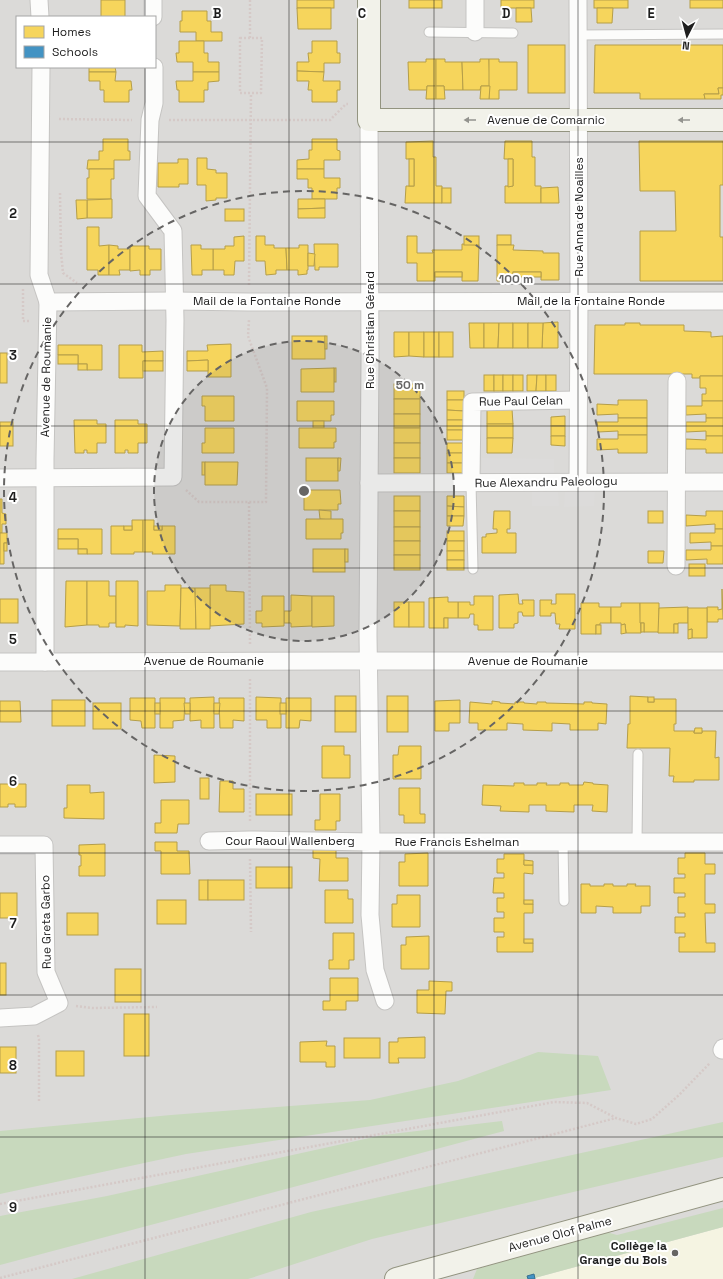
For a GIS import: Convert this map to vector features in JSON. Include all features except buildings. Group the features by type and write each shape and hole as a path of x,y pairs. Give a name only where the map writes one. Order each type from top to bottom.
{"street":[{"path":"39,0 40,16"},
{"path":"153,0 153,16"},
{"name":"Rue Christian Gérard","path":"368,661 369,0"},
{"path":"475,0 475,32"},
{"name":"Rue Anna de Noailles","path":"578,0 578,482"},
{"path":"41,68 39,275 48,302"},
{"path":"0,478 173,477 173,231 147,196 150,120 154,103 154,68"},
{"name":"Avenue de Comarnic","path":"369,120 723,120"},
{"name":"Mail de la Fontaine Ronde","path":"48,302 723,301"},
{"name":"Avenue de Roumanie","path":"48,302 45,662 723,661"},
{"path":"676,381 676,566"},
{"name":"Rue Paul Celan","path":"471,483 472,402 578,400"},
{"name":"Rue Alexandru Paleologu","path":"369,483 723,482"},
{"path":"368,661 371,842 370,915 375,970 385,1001"},
{"path":"0,662 45,662"},
{"name":"Cour Raoul Wallenberg","path":"209,841 250,840 371,842"},
{"name":"Rue Francis Eshelman","path":"371,842 723,842"},
{"name":"Rue Greta Garbo","path":"0,845 44,845 46,972 59,1003"},
{"path":"0,1018 34,1016 59,1003"},
{"name":"Avenue Olof Palme","path":"396,1279 723,1189"}],"lane":[{"path":"429,32 513,33"},
{"path":"578,35 723,34"},
{"path":"471,483 473,569"},
{"path":"637,843 638,754"},
{"path":"563,842 564,901"}],"path":[{"path":"250,0 250,38"},
{"path":"240,38 262,38 261,93 251,93 240,93 240,38"},
{"path":"249,290 251,93"},
{"path":"59,126 58,119 330,120 346,104 353,104"},
{"path":"60,192 61,252 63,273 82,288"},
{"path":"173,477 199,502 266,502 267,388 248,336 249,313"},
{"path":"249,502 251,932"},
{"path":"59,1003 92,1008 157,1007"},
{"path":"34,1016 38,1039 39,1103"},
{"path":"0,1204 554,1102 587,1103 616,1118 636,1124 652,1119 679,1095 722,1049"},
{"path":"0,1278 616,1118"}],"shaded area":[{"path":"0,0 723,0 723,1279 0,1279"},
{"path":"610,128 719,128 719,133 610,134"},
{"path":"482,458 554,459 554,474 482,473"},
{"path":"595,490 594,506 564,507 565,491"},
{"path":"532,491 558,491 559,506 532,506"},
{"name":"Collège la Grange du Bois","path":"723,1227 723,1279 531,1279"}],"green space":[{"path":"538,1052 598,1056 611,1090 186,1154 0,1194 0,1131 171,1115 370,1100 458,1081"},
{"path":"502,1121 504,1131 0,1265 0,1216 107,1196 383,1135"},
{"path":"723,1122 723,1157 372,1239 248,1279 72,1279 311,1212"},
{"path":"723,1208 723,1227 531,1279 473,1279 477,1269 606,1232 617,1235"}],"place":[{"name":"Collège la Grange du Bois","path":"675,1253"}]}
